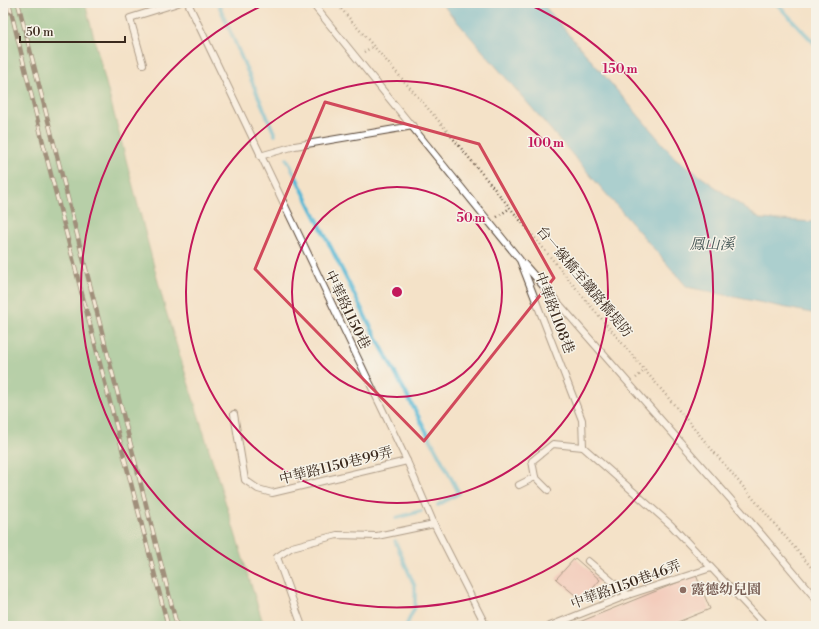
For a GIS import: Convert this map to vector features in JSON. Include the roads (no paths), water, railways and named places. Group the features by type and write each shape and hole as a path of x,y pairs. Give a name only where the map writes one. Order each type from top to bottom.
{"lane":[{"path":"143,64 130,18 178,3"},
{"name":"中華路1150巷","path":"188,3 407,461 434,524 486,626"},
{"name":"中華路1108巷","path":"312,3 520,260 582,420 583,447"},
{"path":"260,156 295,146 413,126"},
{"path":"520,260 762,535 816,599"},
{"name":"中華路1150巷99弄","path":"234,414 245,480 258,489 272,493 407,461"},
{"path":"548,490 535,477 532,461 553,444 583,447 671,525 766,626"},
{"path":"519,486 535,477"},
{"path":"302,626 277,557 292,547 337,535 377,536 434,524"},
{"path":"588,561 628,596"},
{"name":"中華路1150巷46弄","path":"550,626 628,596 711,568"}],"water":[{"name":"鳳山溪","path":"441,3 542,3 675,158 760,219 816,222 816,314 687,287"}],"waterway":[{"path":"218,3 275,135"},
{"path":"776,3 816,45"},
{"path":"287,159 367,320 459,493 438,505"},
{"path":"396,518 421,511"},
{"path":"395,541 415,587 415,607 406,626"}],"railway":[{"path":"9,3 47,159 168,626"},
{"path":"18,3 177,626"}],"place":[{"name":"露德幼兒園","path":"683,590"}]}
